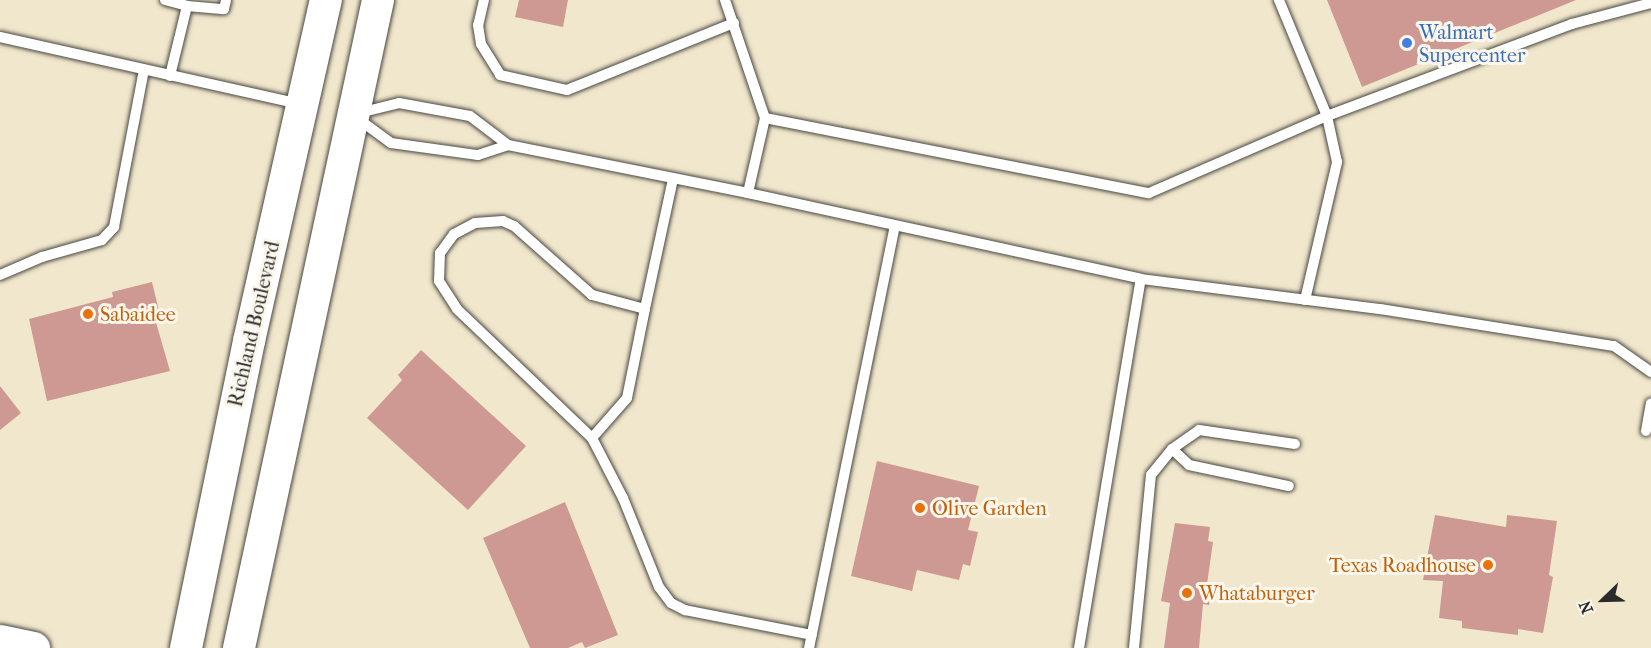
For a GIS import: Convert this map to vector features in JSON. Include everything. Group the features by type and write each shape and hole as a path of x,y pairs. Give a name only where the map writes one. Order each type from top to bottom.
{"main road":[{"path":"0,641 33,648"}],"street":[{"name":"Richland Boulevard","path":"186,648 249,341 305,105 326,0"},
{"path":"239,648 378,0"},
{"path":"305,105 352,115"}],"lane":[{"path":"170,1 187,6 224,9 226,0"},
{"path":"484,0 478,26 481,44 500,75 567,90 734,22"},
{"path":"725,0 765,118 748,193"},
{"path":"1279,0 1326,116 1337,162 1305,300"},
{"path":"765,118 1149,193 1326,116 1572,24 1651,3"},
{"path":"170,76 187,6"},
{"path":"0,37 305,105"},
{"path":"0,275 42,257 102,240 114,227 144,70"},
{"path":"352,115 399,103 470,116 508,145 748,193 1141,279 1305,300 1614,346 1651,372"},
{"path":"352,115 391,143 478,155 508,145"},
{"path":"592,438 627,398 673,179"},
{"path":"645,309 592,295 514,226 503,221 465,226 447,241 440,253 439,281 446,297 592,438 623,498 659,587 671,603 685,610 812,635"},
{"path":"809,648 895,226"},
{"path":"1079,648 1141,279"},
{"path":"1646,431 1651,403"},
{"path":"1134,648 1151,475 1172,449 1199,430 1295,444"},
{"path":"1172,449 1189,465 1289,486"}],"building":[{"path":"519,0 568,0 563,27 515,17"},
{"name":"Walmart Supercenter","path":"1327,0 1576,0 1362,87"},
{"path":"152,282 161,319 155,319 170,371 47,401 29,319 113,297 112,292"},
{"path":"421,350 526,446 468,510 367,418 402,380 398,375"},
{"path":"0,386 21,413 0,430"},
{"name":"Olive Garden","path":"877,461 979,486 968,530 978,532 970,566 963,564 959,580 917,570 912,591 851,576"},
{"path":"565,502 618,635 585,648 582,642 568,648 530,648 483,538"},
{"name":"Texas Roadhouse","path":"1435,515 1506,527 1507,515 1557,521 1549,575 1553,577 1543,633 1518,629 1518,635 1462,628 1462,621 1439,618 1443,581 1423,580"},
{"name":"Whataburger","path":"1175,523 1210,527 1208,541 1213,542 1207,584 1212,585 1209,605 1203,604 1199,648 1164,648 1170,603 1161,601"}],"place":[{"name":"Walmart Supercenter","path":"1407,43"},
{"name":"Sabaidee","path":"88,314"},
{"name":"Olive Garden","path":"920,508"},
{"name":"Texas Roadhouse","path":"1488,565"},
{"name":"Whataburger","path":"1187,593"}]}
